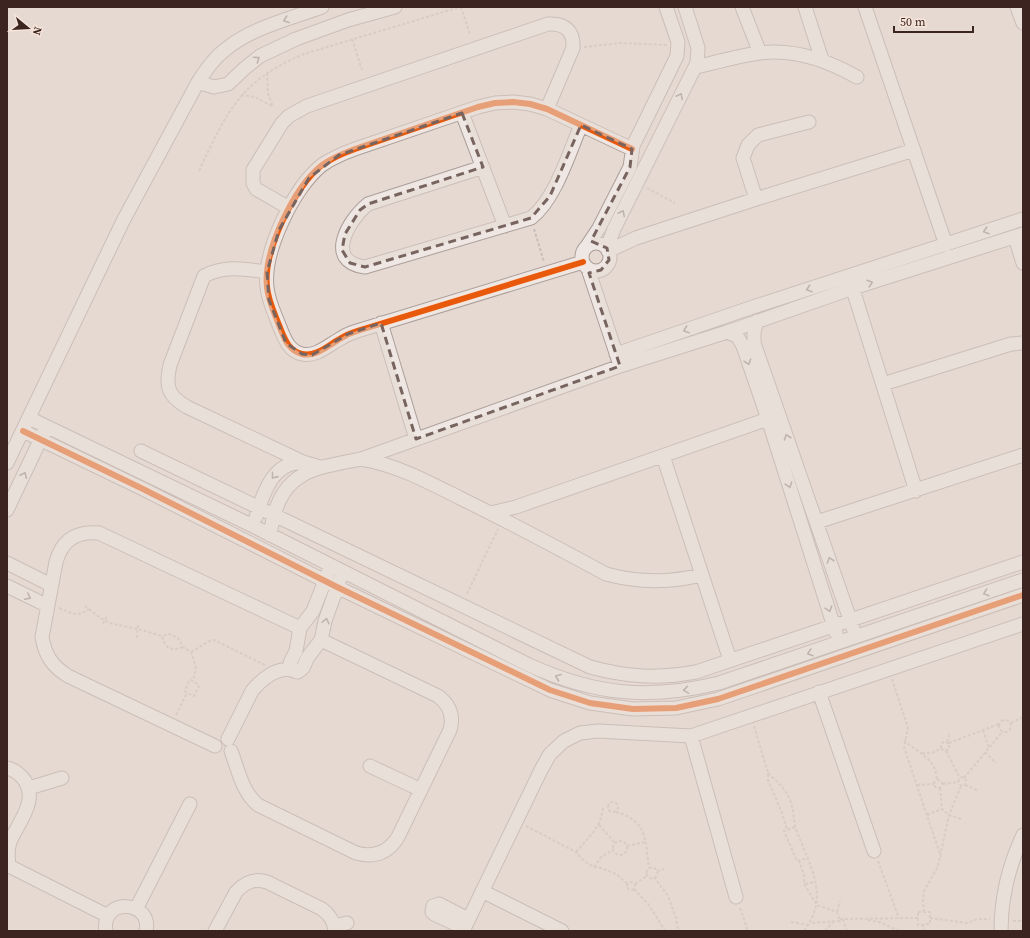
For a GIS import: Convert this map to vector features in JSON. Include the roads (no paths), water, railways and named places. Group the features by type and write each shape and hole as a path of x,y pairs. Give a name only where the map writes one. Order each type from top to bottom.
{"street":[{"path":"7,463 123,221 198,82 210,64 220,54 243,37 263,28 322,7"},
{"path":"618,360 582,253 599,228 630,167 634,144 675,62 678,42 666,7"},
{"path":"654,148 645,148 581,125 547,109 530,104 513,102 495,103 462,113 339,155 322,165 309,178 289,208 271,250 266,286 269,300 286,343 293,350 302,354 312,355 348,334 548,272 585,265 596,271 605,268 609,260 607,249 614,229 693,72 698,54 685,7"},
{"path":"742,7 760,53"},
{"path":"805,7 822,60"},
{"path":"865,7 946,244"},
{"path":"1017,7 1023,22"},
{"path":"198,82 214,88 228,84 260,56 277,47 348,20 389,8"},
{"path":"289,208 256,189 252,177 253,170 282,123 298,110 307,106 548,24 556,23 564,26 570,32 573,40 573,48 547,109"},
{"path":"678,48 689,48 698,54"},
{"path":"671,68 673,72 682,78 693,72 760,53 785,52 810,56 822,60 856,77"},
{"path":"462,113 505,226"},
{"path":"756,199 743,158 748,144 758,135 809,122"},
{"path":"483,167 368,204 354,218 345,234 342,242 342,250 345,257 350,263 365,267 531,218 539,212 550,196 581,125"},
{"path":"607,249 636,238 756,199 914,150"},
{"path":"630,167 638,166 643,171"},
{"path":"618,360 727,332 756,322 845,284 946,244 1023,219"},
{"path":"253,526 265,489 278,471 292,464 301,463 315,465 361,459 416,439 750,308 845,284 1019,236 1023,262"},
{"path":"587,246 596,244 604,246 607,249"},
{"path":"267,272 225,268 204,276 170,365 167,378 169,390 176,400 187,407 315,465"},
{"path":"845,284 883,384 916,491"},
{"path":"750,308 749,316 756,322"},
{"path":"756,322 754,343 856,637"},
{"path":"381,324 416,439"},
{"path":"727,332 732,333 740,341 768,419 834,626 838,643"},
{"path":"883,384 1011,344 1023,343"},
{"path":"29,418 253,526 529,665 565,680 603,690 661,693 700,688 719,683 1023,580"},
{"path":"497,516 516,507 768,419"},
{"path":"7,510 47,426"},
{"path":"23,430 337,587 550,690 570,698 612,707 640,709 676,708 718,699 1023,595"},
{"path":"61,449 60,442 67,436"},
{"path":"141,451 462,604 590,667 611,673 646,677 674,676 696,672 1023,562"},
{"path":"817,522 1023,455"},
{"path":"663,456 730,660"},
{"path":"361,459 383,463 404,470 497,516 606,574 633,580 654,582 678,580 701,574"},
{"path":"270,535 274,515 282,496 290,485 315,465"},
{"path":"300,628 99,533 89,532 71,538 64,545 57,558 42,637 47,656 52,664 68,676 215,746 217,741 222,738 230,745 248,795 258,805 356,853 364,856 380,854 388,850 398,837 450,730 452,723 449,707 438,696 321,640"},
{"path":"7,563 51,586"},
{"path":"291,670 290,663 296,651 300,628 313,611 331,565"},
{"path":"230,745 252,690 262,680 275,673 291,670 298,672 301,670 308,657 321,640 325,621 343,571"},
{"path":"7,586 48,606"},
{"path":"465,926 541,770 550,754 564,741 580,734 598,731 691,736 1023,624"},
{"path":"819,692 874,851"},
{"path":"691,736 736,897"},
{"path":"370,766 421,790"},
{"path":"7,768 19,774 25,780 29,788 30,797 28,807 8,848 8,866 108,916"},
{"path":"29,788 62,778"},
{"path":"136,909 190,804"},
{"path":"1001,926 1004,892 1011,863 1023,835"},
{"path":"215,931 236,892 241,886 246,882 260,880 322,909 339,927"},
{"path":"482,891 562,931"},
{"path":"106,931 105,924 108,916 118,908 130,906 136,909 144,917 146,922 146,931"}]}
